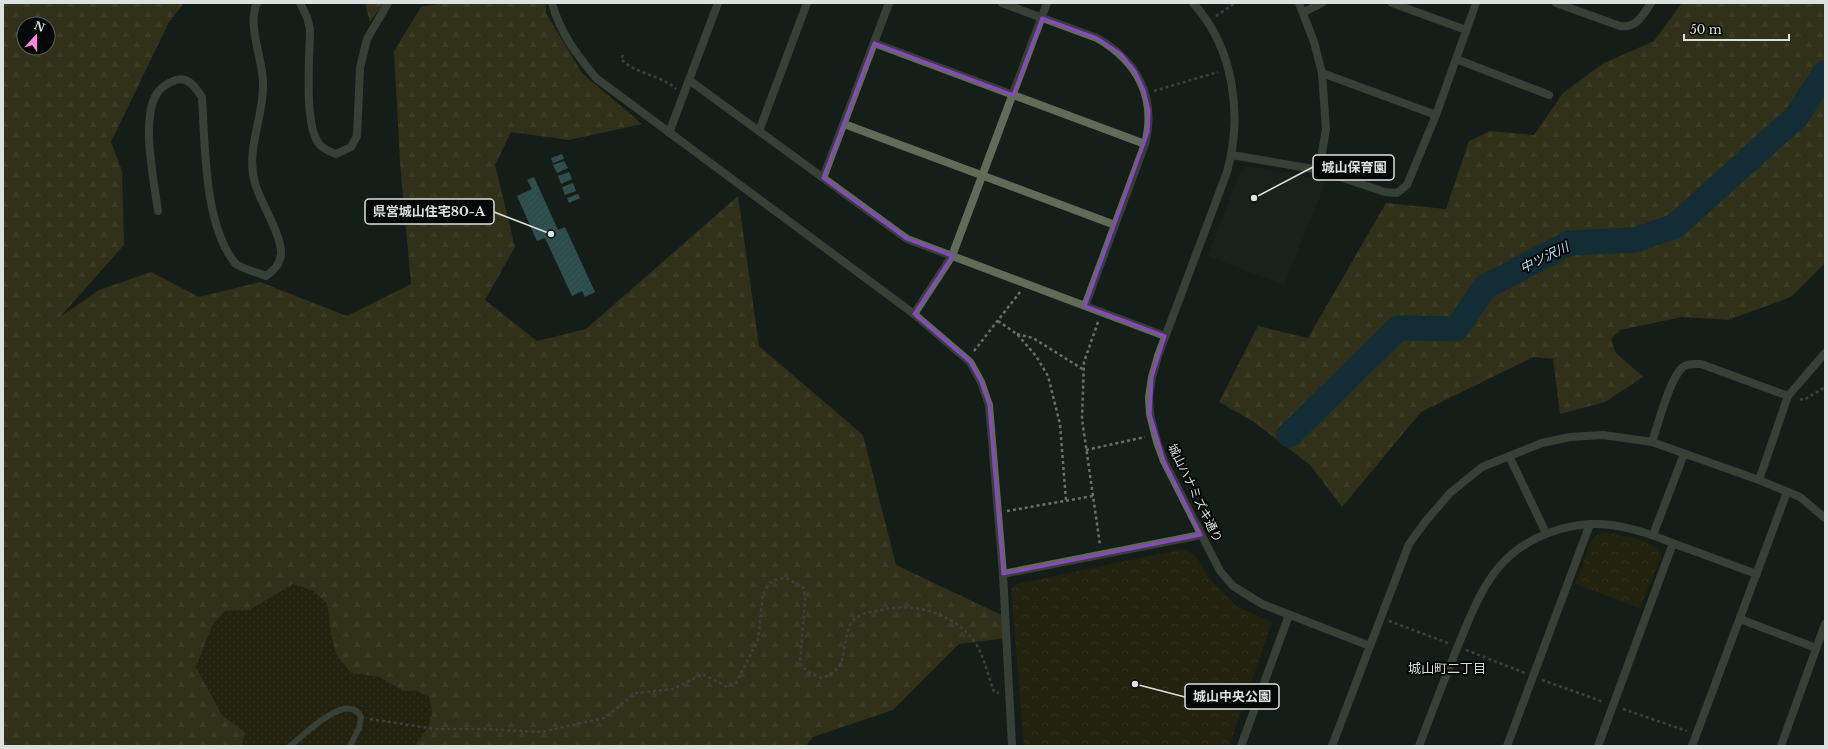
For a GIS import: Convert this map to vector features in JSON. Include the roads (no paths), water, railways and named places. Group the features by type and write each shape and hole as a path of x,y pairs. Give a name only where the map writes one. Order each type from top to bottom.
{"street":[{"path":"158,211 149,138 152,112 156,94 167,84 177,80 186,80 196,87 202,97 207,172 214,215 224,244 236,264 266,276 276,269 281,254 277,238 255,183 251,161 262,102 263,80 253,18 257,3"},
{"path":"300,3 307,16 310,29 309,113 313,132 320,145 336,154 351,147 357,136 360,68 367,39 388,3"},
{"path":"552,3 556,19 570,46 596,78 914,314 968,360 982,382 989,405 998,513 1003,574 1012,746"},
{"path":"669,133 718,3"},
{"path":"760,131 807,3"},
{"path":"823,178 889,3"},
{"path":"1002,3 1097,38 1111,46 1121,54 1135,71 1145,94 1149,122 1145,144 1085,306"},
{"path":"914,314 952,256 1047,3"},
{"name":"城山ハナミズキ通り","path":"1193,3 1207,22 1224,53 1234,98 1235,122 1232,155 1227,172 1165,336 1152,377 1148,397 1155,435 1164,461 1201,535 1220,571 1233,586 1262,604 1370,646"},
{"path":"1299,3 1304,12 1322,73 1326,129 1319,170"},
{"path":"1304,12 1322,3"},
{"path":"1392,3 1466,30"},
{"path":"1232,155 1319,170 1385,192 1397,193 1407,185 1436,115 1476,3"},
{"path":"1556,3 1620,26 1628,27 1637,23 1651,3"},
{"path":"874,43 1145,144"},
{"path":"1456,59 1549,95"},
{"path":"1322,73 1436,115"},
{"path":"689,80 907,239 1165,336"},
{"path":"844,124 1115,225"},
{"path":"1759,480 1788,396 1825,353"},
{"path":"1652,442 1673,379 1683,368 1691,364 1701,364 1788,396"},
{"path":"1332,746 1409,544 1425,522 1450,493 1482,467 1542,443 1570,437 1603,435 1652,442 1759,480 1800,497 1825,518"},
{"path":"1652,535 1684,454"},
{"path":"1509,456 1546,533"},
{"path":"1692,746 1787,492"},
{"path":"1507,746 1590,524"},
{"path":"1419,746 1466,627 1486,584 1499,566 1512,554 1527,543 1546,533 1568,527 1590,524 1617,526 1652,535 1757,574"},
{"path":"1003,574 1201,535"},
{"path":"1598,746 1673,543"},
{"path":"1241,746 1289,615"},
{"path":"1740,619 1816,648"},
{"path":"1781,746 1825,624"}],"lane":[{"path":"290,746 333,712 345,708 355,710 361,717 359,728 350,746"}],"waterway":[{"name":"中ツ沢川","path":"1289,435 1398,328 1456,329 1485,287 1569,243 1635,240 1675,226 1796,117 1825,73"}],"place":[{"name":"城山保育園","path":"1254,198"},
{"name":"県営城山住宅80-A","path":"551,234"},
{"name":"城山中央公園","path":"1135,684"}],"district":[{"name":"城山町二丁目","path":"1447,668"}]}
